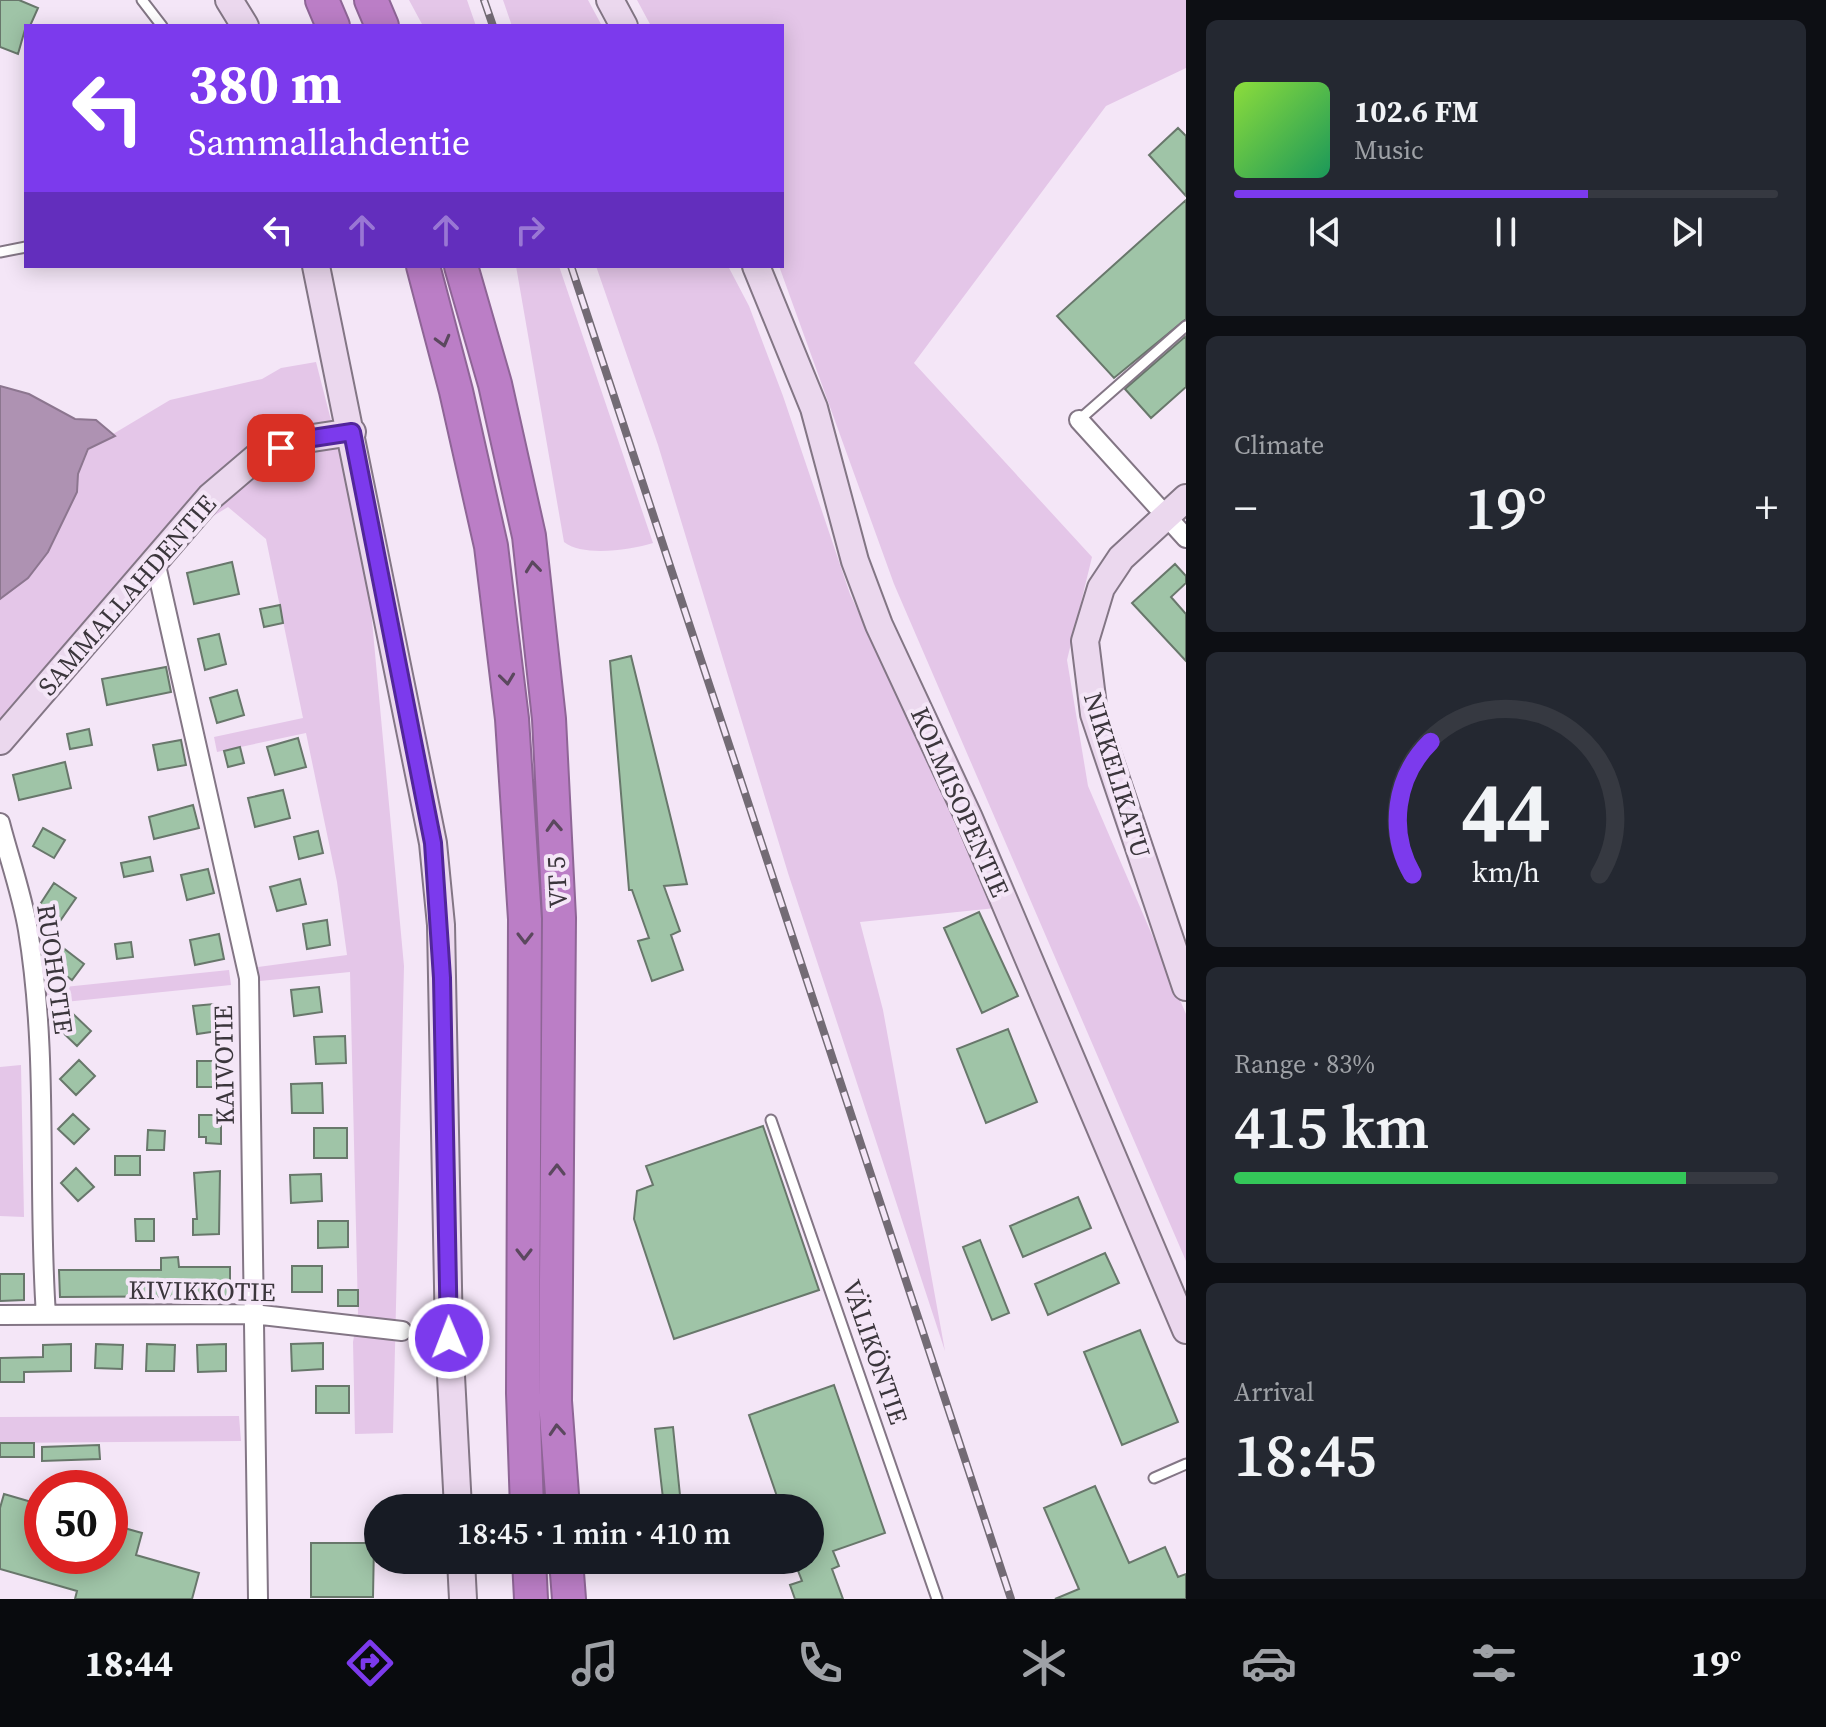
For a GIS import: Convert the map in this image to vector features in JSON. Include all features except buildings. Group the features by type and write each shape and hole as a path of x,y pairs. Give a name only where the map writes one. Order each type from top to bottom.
{"highway":[{"path":"322,0 332,24"},
{"path":"371,0 381,24"},
{"name":"VT 5","path":"424,268 456,391 491,546 512,719 525,919 523,1393 527,1494"},
{"name":"VT 5","path":"462,268 495,384 529,536 549,719 559,918 555,1401 562,1494"},
{"path":"530,1574 531,1599"},
{"path":"567,1574 569,1599"}],"main road":[{"path":"229,0 244,24"},
{"path":"610,0 623,24"},
{"path":"316,268 433,843 441,925 449,1338 457,1494"},
{"name":"KOLMISOPENTIE","path":"757,268 814,408 855,561 879,625 969,818 1186,1330"},
{"name":"SAMMALLAHDENTIE","path":"0,741 210,497 257,457 306,439 352,432"},
{"name":"NIKKELIKATU","path":"1177,507 1121,558 1101,588 1085,641 1094,714 1186,987"},
{"path":"462,1574 463,1599"}],"street":[{"path":"1079,420 1177,507 1186,538"},
{"name":"KAIVOTIE","path":"155,561 249,978 258,1599"},
{"name":"RUOHOTIE","path":"0,823 28,928 36,1006 41,1065 46,1315"},
{"name":"KIVIKKOTIE","path":"0,1315 253,1314 402,1331"}],"lane":[{"path":"142,0 160,24"},
{"path":"0,252 24,247"},
{"path":"1079,420 1186,326"},
{"name":"VÄLIKÖNTIE","path":"771,1120 937,1599"},
{"path":"1154,1478 1186,1464"}],"shaded area":[{"path":"409,0 467,0 475,24 422,24"},
{"path":"503,0 588,0 601,24 511,24"},
{"path":"637,0 1186,0 1186,68 1106,106 914,363 1092,557 1067,660 1088,786 1186,1014 1186,1261 894,584 780,268 784,268 784,24 650,24"},
{"path":"516,268 560,268 653,543 620,550 594,551 572,547 564,542"},
{"path":"597,268 729,268 749,306 783,396 850,594 996,908 860,922 883,1010 945,1351 788,873 658,445"},
{"path":"316,362 366,556 404,966 393,1433 355,1434 353,1342 358,1313 350,972 260,981 258,967 347,955 337,882 306,733 217,752 214,737 303,718 266,539 228,507 147,557 0,735 0,599 28,578 48,552 77,492 78,474 88,449 170,400 262,379 281,368"},
{"path":"0,386 29,394 75,419 96,420 115,436 88,449 78,474 77,492 48,552 28,578 0,599"},
{"path":"229,970 231,985 45,1004 45,989"},
{"path":"21,1065 24,1217 0,1216 0,1067"},
{"path":"239,1416 241,1441 0,1443 0,1417"}],"railway":[{"path":"484,0 492,24"},
{"path":"572,268 1011,1599"}],"route":[{"path":"281,448 306,439 352,432 416,746 433,843 441,925 449,1338"}]}
